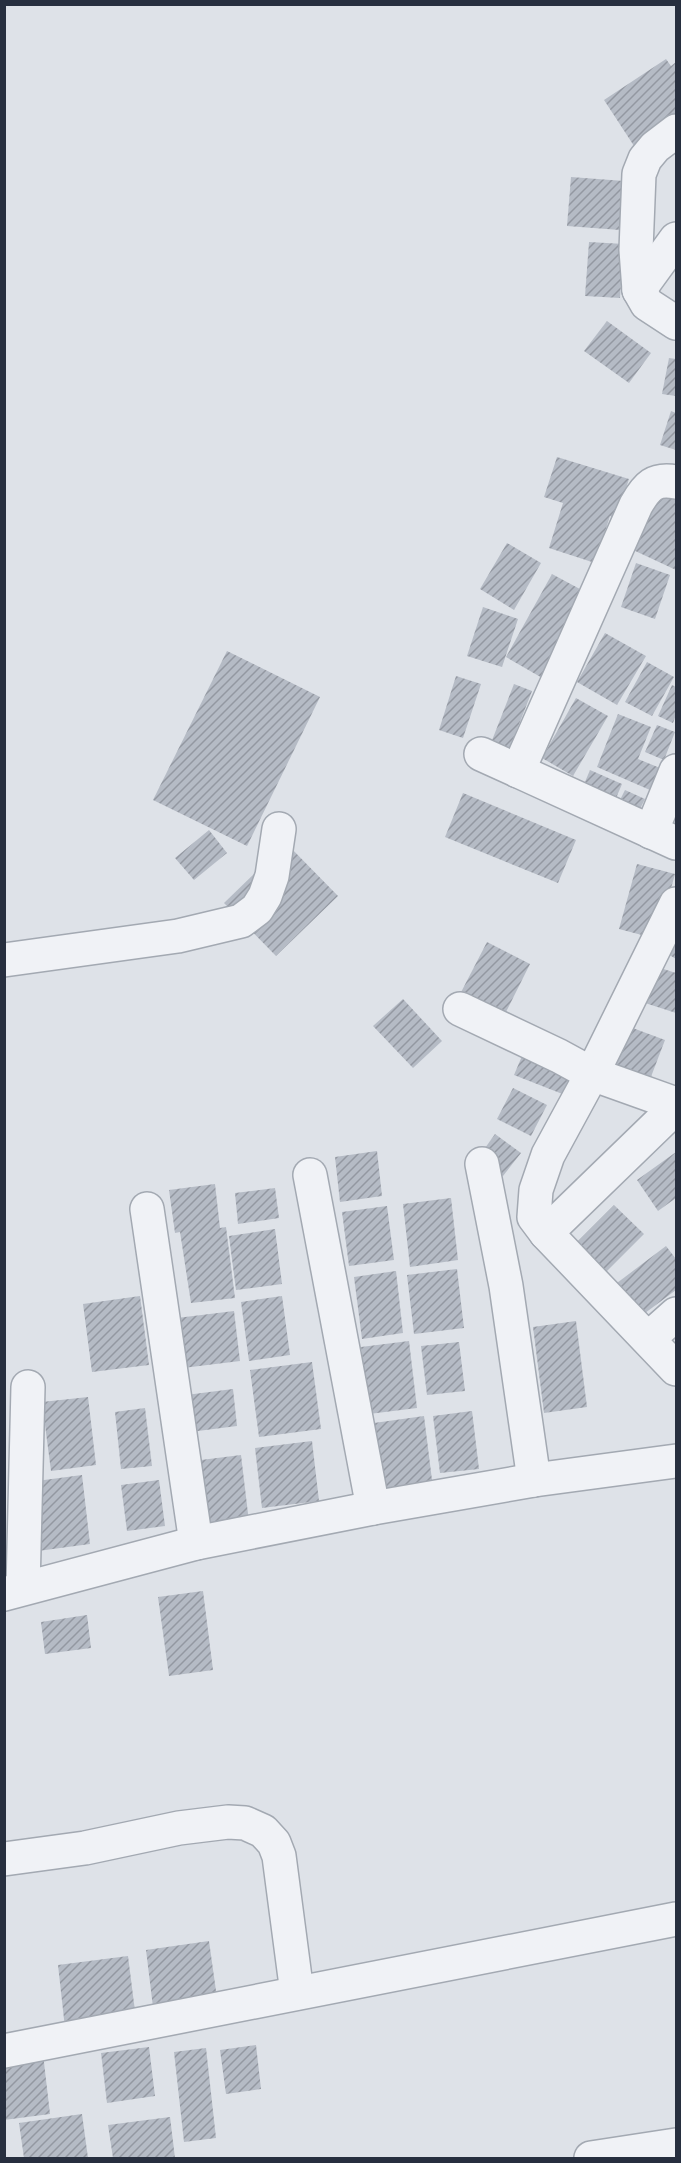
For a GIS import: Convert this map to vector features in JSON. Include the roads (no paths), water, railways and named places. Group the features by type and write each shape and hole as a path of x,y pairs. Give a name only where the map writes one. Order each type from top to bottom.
{"street":[{"path":"676,131 654,147 645,159 639,174 636,250 639,290 647,304 676,323"},
{"path":"639,290 676,239"},
{"path":"518,771 636,505 646,488 666,480 676,482"},
{"path":"481,754 664,837 676,771"},
{"path":"4,960 178,936 241,921 256,909 265,896 272,876 279,829"},
{"path":"676,904 592,1074 548,1155 536,1190 540,1225 676,1369"},
{"path":"460,1009 592,1074 676,1106 540,1225 494,1229"},
{"path":"482,1164 506,1286 534,1480"},
{"path":"310,1175 373,1508"},
{"path":"147,1209 196,1543"},
{"path":"649,1338 676,1314"},
{"path":"28,1387 14,1591 196,1543 373,1508 534,1480 676,1461"},
{"path":"4,1859 85,1848 228,1822 245,1823 263,1831 274,1843 279,1856 297,1993"},
{"path":"4,2051 676,1919"},
{"path":"591,2158 676,2145"}]}
